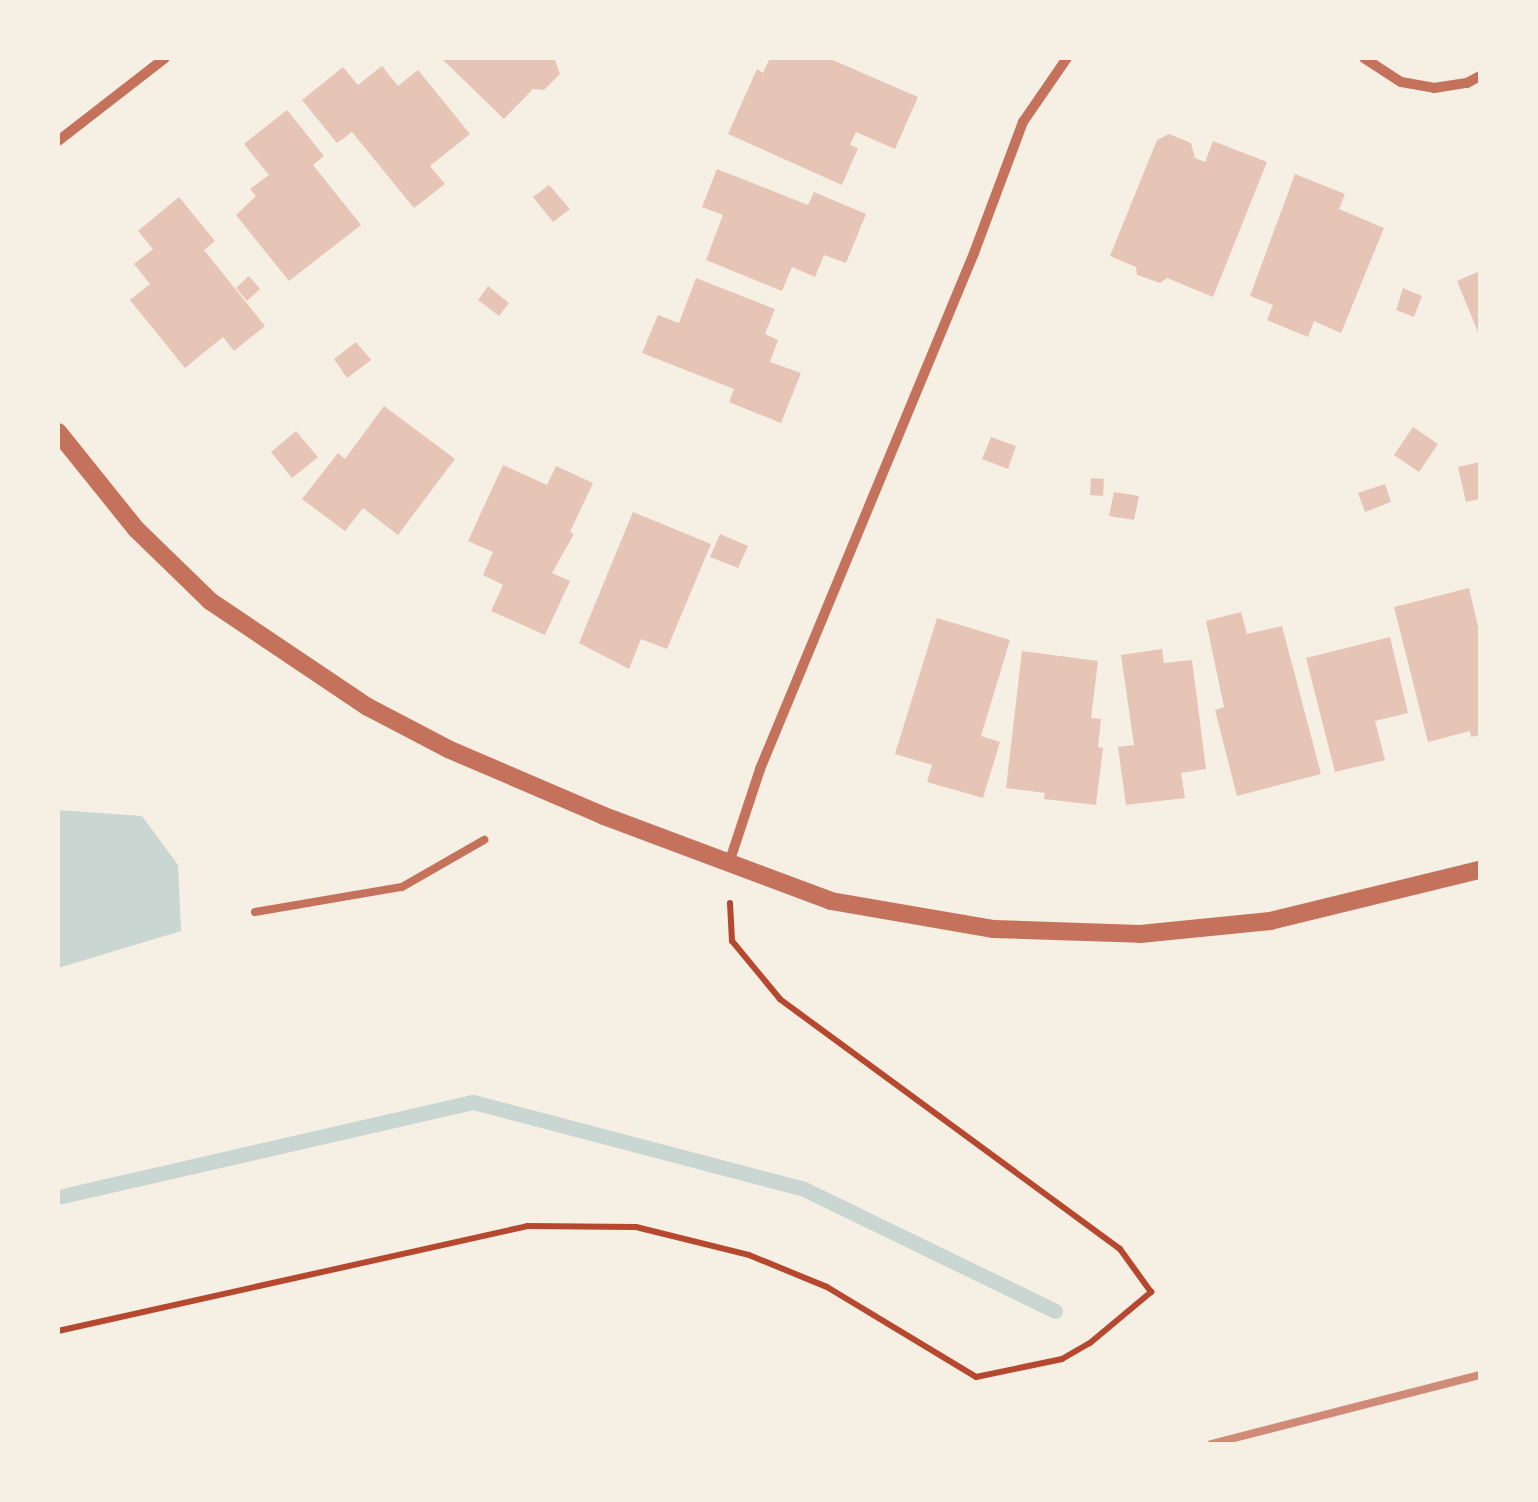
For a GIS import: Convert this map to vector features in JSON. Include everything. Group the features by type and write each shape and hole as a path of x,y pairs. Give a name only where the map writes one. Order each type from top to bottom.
{"street":[{"path":"58,141 165,58"},
{"path":"729,863 760,770 1024,122 1068,58"},
{"path":"1364,58 1401,82 1434,88 1467,83 1480,76"},
{"path":"58,432 136,529 210,601 291,659 448,749 831,901 993,930 1140,934 1270,921 1480,870"}],"lane":[{"path":"255,912 402,887 484,840"}],"path":[{"path":"58,1331 526,1226 636,1226 749,1256 828,1286 976,1378 1062,1360 1090,1343 1151,1292 1120,1249 780,999 740,957 732,941"}],"shaded area":[{"path":"58,810 142,816 178,865 181,931 58,968"}],"building":[{"path":"441,58 554,58 560,74 544,90 533,89 504,119"},
{"path":"770,58 828,58 918,97 895,149 856,132 850,145 858,148 842,185 728,134 757,69 763,73"},
{"path":"382,66 398,86 418,70 470,134 430,166 445,184 414,208 352,132 337,143 302,100 343,67 358,85"},
{"path":"287,110 324,156 313,165 361,225 289,281 236,215 256,196 250,189 269,175 244,144"},
{"path":"1169,134 1191,143 1195,158 1205,162 1213,141 1267,162 1213,297 1167,278 1160,283 1137,275 1136,267 1110,256 1157,140"},
{"path":"717,169 808,205 814,192 866,214 846,263 824,255 815,277 792,267 782,291 706,260 723,215 702,207"},
{"path":"1295,174 1345,194 1339,209 1384,228 1341,333 1314,321 1308,337 1267,320 1273,305 1250,296"},
{"path":"549,185 570,209 553,222 533,197"},
{"path":"179,197 215,241 204,250 265,326 234,351 223,337 185,368 130,300 150,284 134,264 153,249 138,231"},
{"path":"1480,271 1480,337 1457,281"},
{"path":"249,276 260,289 247,301 236,288"},
{"path":"696,278 775,309 765,334 778,340 770,362 801,373 781,423 729,402 734,389 642,353 658,315 679,323"},
{"path":"488,286 509,303 499,316 478,300"},
{"path":"1403,288 1422,296 1414,317 1396,310"},
{"path":"356,342 371,360 347,378 334,359"},
{"path":"384,406 455,459 398,535 363,508 345,531 302,499 338,453 345,459"},
{"path":"1413,427 1438,444 1419,472 1394,455"},
{"path":"296,431 318,457 292,478 271,452"},
{"path":"991,437 1016,446 1008,469 982,459"},
{"path":"1480,462 1480,499 1466,502 1458,467"},
{"path":"503,465 547,485 556,466 593,483 570,532 574,534 552,573 570,581 545,635 491,611 503,585 483,575 493,552 468,541"},
{"path":"1091,478 1104,479 1103,496 1090,495"},
{"path":"1385,484 1391,502 1365,512 1358,493"},
{"path":"1114,492 1139,496 1134,520 1109,516"},
{"path":"633,512 711,544 667,649 641,639 629,669 579,643"},
{"path":"720,534 748,546 738,568 710,557"},
{"path":"1469,588 1480,635 1480,735 1471,737 1470,731 1428,742 1394,607"},
{"path":"1241,612 1247,634 1282,626 1321,774 1237,796 1215,710 1224,707 1206,621"},
{"path":"937,618 1010,640 981,736 1000,742 983,798 927,782 932,765 895,754"},
{"path":"1390,637 1408,713 1375,721 1385,760 1335,772 1306,658"},
{"path":"1162,649 1164,663 1192,660 1206,769 1181,773 1185,798 1126,805 1118,747 1134,745 1121,655"},
{"path":"1022,651 1098,661 1091,718 1101,719 1098,747 1103,748 1096,805 1044,799 1045,793 1006,788"}],"waterway":[{"path":"58,1197 473,1102 804,1189 1055,1311"}],"railway":[{"path":"1211,1444 1480,1375"}]}
